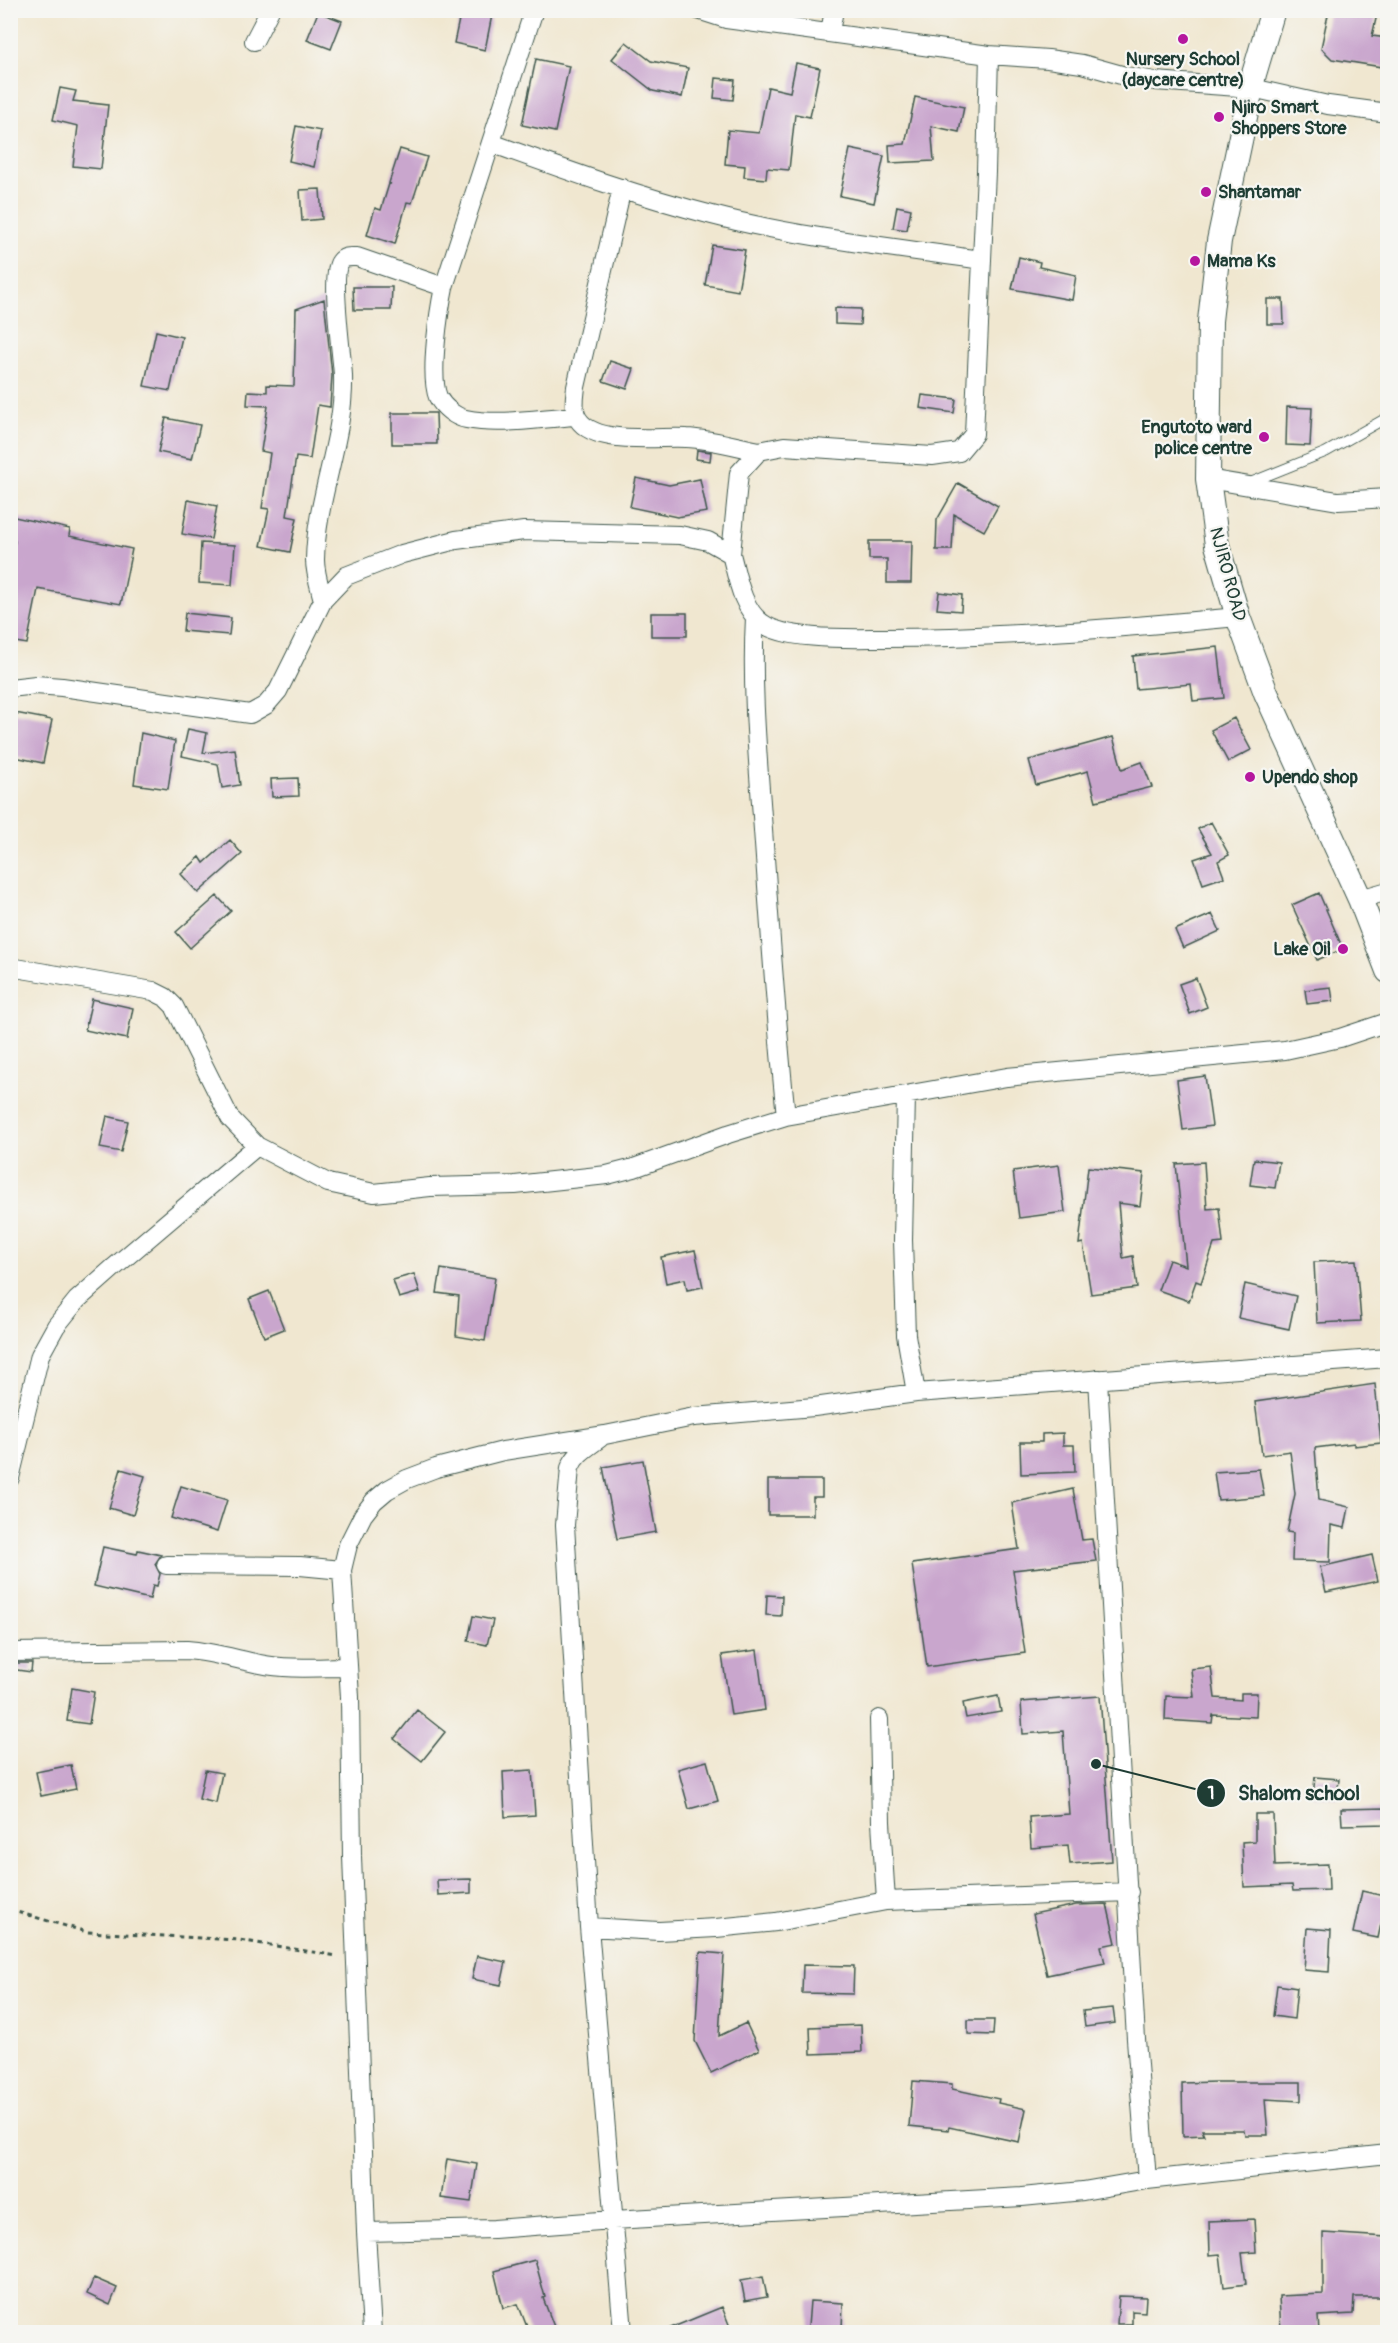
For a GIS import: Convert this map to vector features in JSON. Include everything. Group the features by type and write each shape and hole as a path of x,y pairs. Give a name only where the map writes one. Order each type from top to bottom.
{"street":[{"path":"254,41 270,10"},
{"path":"534,10 444,287 438,320 435,363 438,396 448,411 464,419 501,421 576,416"},
{"path":"698,10 726,19 989,55 1048,59 1082,64 1125,76 1155,81 1252,88 1328,105 1388,113"},
{"path":"830,32 834,10"},
{"name":"NJIRO ROAD","path":"1273,10 1252,88 1219,241 1210,321 1208,479 1217,545 1238,617 1266,693 1360,899 1388,971"},
{"path":"622,188 576,387 574,401 576,416 585,425 596,432 613,437 689,438 759,451 784,446 932,456 959,452 974,434 989,55"},
{"path":"490,143 622,188 712,215 801,234 982,260"},
{"path":"323,600 315,562 324,485 334,447 342,403 343,381 337,307 337,268 340,261 346,257 357,257 444,287"},
{"path":"759,451 739,473 730,554 749,609 755,617 770,627 806,636 940,638 1112,628 1238,617"},
{"path":"1208,479 1338,501 1388,498"},
{"path":"10,688 36,685 62,687 250,714 266,705 278,692 323,600 346,576 402,554 456,540 524,531 680,535 708,541 730,554"},
{"path":"755,617 753,670 756,727 773,996 786,1116"},
{"path":"1360,899 1388,891"},
{"path":"10,967 142,989 165,997 174,1006 230,1118 257,1146 328,1183 374,1193 430,1187 515,1185 576,1179 634,1168 786,1116 1007,1077 1285,1050 1340,1038 1388,1022"},
{"path":"906,1095 903,1240 906,1335 916,1393"},
{"path":"10,1478 40,1355 56,1326 77,1300 257,1146"},
{"path":"372,2332 352,1856 348,1668 342,1570 348,1545 363,1515 374,1501 387,1490 407,1479 436,1468 503,1451 605,1435 694,1417 814,1407 916,1393 1388,1358"},
{"path":"1098,1379 1136,2039 1147,2180"},
{"path":"605,1435 573,1460 567,1486 565,1525 589,1927 623,2332"},
{"path":"166,1564 300,1566 342,1570"},
{"path":"10,1652 187,1650 211,1652 260,1664 348,1668"},
{"path":"879,1719 881,1822 886,1901"},
{"path":"589,1927 659,1931 716,1928 776,1922 886,1901 1129,1892"},
{"path":"366,2232 494,2229 1022,2197 1083,2191 1147,2180 1388,2154"}],"lane":[{"path":"1246,484 1326,452 1388,417"}],"path":[{"path":"10,1910 87,1932 239,1940 357,1959"}],"building":[{"path":"461,10 493,10 485,50 454,43"},
{"path":"1329,10 1378,10 1372,36 1388,38 1388,68 1332,59 1321,48"},
{"path":"318,12 342,21 331,49 307,40"},
{"path":"626,42 651,61 688,68 682,97 653,91 612,59"},
{"path":"536,59 569,66 555,132 522,125"},
{"path":"796,63 820,68 810,117 795,114 789,170 767,168 766,179 744,177 745,166 725,164 728,130 759,133 768,87 790,92"},
{"path":"716,78 735,80 733,100 714,98"},
{"path":"60,88 76,91 73,101 108,105 101,169 73,166 78,126 53,120"},
{"path":"915,97 964,107 959,132 931,126 934,161 890,163 889,145 905,144"},
{"path":"296,126 321,131 314,167 289,161"},
{"path":"400,149 427,157 412,203 407,202 395,244 367,235 375,208 381,210 389,184 391,184 389,183"},
{"path":"850,149 884,156 874,203 840,196"},
{"path":"320,189 322,219 302,221 300,190"},
{"path":"897,206 911,209 907,230 893,228"},
{"path":"712,245 745,250 738,291 705,285"},
{"path":"1019,257 1040,262 1039,267 1076,275 1072,300 1012,289"},
{"path":"353,287 392,287 391,310 354,310"},
{"path":"324,299 332,375 330,407 318,405 310,459 296,457 287,516 297,518 290,552 261,546 269,509 262,508 270,453 261,451 268,406 247,405 248,391 267,392 267,385 294,386 296,309"},
{"path":"1267,299 1283,299 1284,324 1267,324"},
{"path":"835,308 861,309 860,325 835,324"},
{"path":"156,331 182,337 170,391 144,386"},
{"path":"610,361 634,369 627,389 603,381"},
{"path":"922,395 956,399 954,413 920,408"},
{"path":"1287,407 1312,408 1310,446 1286,445"},
{"path":"392,413 436,413 437,444 392,444"},
{"path":"166,418 200,425 192,459 158,452"},
{"path":"697,450 711,452 710,461 696,459"},
{"path":"636,478 669,485 700,479 707,512 677,517 630,507"},
{"path":"958,483 998,506 984,531 954,514 952,550 936,550 937,520"},
{"path":"188,500 217,506 211,539 182,534"},
{"path":"10,516 70,529 69,536 132,549 121,604 38,589 27,644 10,641 10,567 15,541 10,540"},
{"path":"869,541 912,541 911,583 887,583 887,559 869,559"},
{"path":"201,543 235,545 232,585 199,583"},
{"path":"939,592 962,595 961,611 937,609"},
{"path":"185,613 231,618 229,635 183,631"},
{"path":"651,613 687,613 687,636 651,636"},
{"path":"1218,647 1224,698 1193,701 1191,684 1136,689 1133,656"},
{"path":"10,712 52,720 43,763 10,756"},
{"path":"1234,718 1251,750 1228,762 1211,730"},
{"path":"188,729 207,733 203,753 235,749 240,785 222,788 218,764 182,756"},
{"path":"141,733 175,741 168,789 134,784"},
{"path":"1113,737 1122,769 1142,762 1152,787 1096,801 1088,771 1036,785 1029,760"},
{"path":"298,778 299,796 272,797 271,779"},
{"path":"1211,822 1229,855 1218,861 1224,877 1203,884 1194,859 1212,853 1198,829"},
{"path":"230,840 242,854 198,893 181,874 200,857 204,863"},
{"path":"1319,893 1343,949 1317,960 1292,905"},
{"path":"217,896 231,911 190,948 176,932"},
{"path":"1212,914 1220,931 1183,948 1175,930"},
{"path":"1196,978 1207,1007 1190,1014 1179,984"},
{"path":"1331,987 1333,1001 1307,1004 1305,990"},
{"path":"92,999 133,1008 127,1039 85,1030"},
{"path":"1205,1076 1212,1126 1183,1130 1177,1080"},
{"path":"107,1116 128,1121 121,1152 100,1148"},
{"path":"1254,1159 1279,1162 1275,1188 1250,1185"},
{"path":"1204,1162 1207,1209 1219,1208 1223,1243 1214,1244 1201,1283 1196,1281 1189,1301 1158,1290 1169,1260 1186,1266 1176,1164"},
{"path":"1059,1165 1065,1212 1019,1218 1013,1171"},
{"path":"1088,1167 1144,1173 1140,1206 1118,1203 1123,1258 1133,1256 1137,1288 1091,1294 1083,1243 1079,1244"},
{"path":"695,1250 703,1287 687,1290 685,1279 666,1283 661,1257"},
{"path":"1356,1260 1361,1321 1317,1323 1314,1262"},
{"path":"441,1269 495,1278 485,1341 456,1336 459,1296 437,1293"},
{"path":"414,1274 420,1292 399,1298 393,1280"},
{"path":"1245,1284 1296,1296 1289,1329 1238,1318"},
{"path":"269,1291 284,1329 264,1337 249,1299"},
{"path":"1375,1384 1381,1443 1354,1446 1354,1443 1315,1448 1319,1500 1349,1507 1345,1528 1331,1525 1330,1562 1292,1561 1293,1533 1287,1532 1295,1494 1290,1451 1262,1455 1255,1402"},
{"path":"1063,1433 1063,1445 1074,1445 1075,1472 1021,1474 1020,1442 1042,1442 1042,1434"},
{"path":"643,1460 656,1532 617,1539 603,1467"},
{"path":"121,1469 145,1476 133,1515 109,1508"},
{"path":"1259,1469 1264,1496 1218,1500 1214,1472"},
{"path":"768,1480 822,1480 822,1497 813,1497 813,1515 768,1515"},
{"path":"181,1486 227,1500 217,1532 171,1518"},
{"path":"1073,1489 1082,1540 1092,1539 1096,1561 1013,1570 1025,1653 927,1667 912,1564 1019,1549 1012,1503"},
{"path":"103,1547 137,1554 138,1550 161,1555 155,1564 160,1574 157,1586 153,1585 150,1599 94,1586"},
{"path":"1372,1555 1378,1581 1326,1592 1320,1567"},
{"path":"767,1595 782,1596 781,1616 766,1615"},
{"path":"473,1616 493,1620 487,1645 468,1641"},
{"path":"757,1650 765,1710 731,1715 722,1655"},
{"path":"10,1663 32,1663 31,1672 10,1669"},
{"path":"1211,1667 1215,1698 1241,1700 1241,1693 1257,1693 1256,1717 1213,1715 1212,1723 1165,1720 1166,1696 1194,1697 1191,1669"},
{"path":"72,1688 94,1692 89,1724 67,1721"},
{"path":"998,1696 1001,1712 966,1718 963,1703"},
{"path":"1100,1696 1112,1861 1070,1864 1068,1845 1031,1848 1029,1817 1069,1814 1063,1731 1023,1734 1021,1702"},
{"path":"417,1710 445,1732 422,1761 394,1739"},
{"path":"707,1761 718,1801 689,1809 678,1769"},
{"path":"71,1765 76,1789 41,1796 36,1772"},
{"path":"205,1770 222,1773 216,1803 199,1799"},
{"path":"532,1770 535,1815 505,1817 503,1772"},
{"path":"1315,1777 1339,1779 1337,1799 1313,1797"},
{"path":"1387,1808 1387,1824 1342,1825 1341,1809"},
{"path":"1255,1814 1273,1814 1275,1866 1328,1864 1329,1890 1293,1891 1292,1885 1244,1887 1242,1842 1255,1841"},
{"path":"471,1879 471,1893 438,1895 437,1880"},
{"path":"1362,1891 1388,1897 1388,1925 1381,1924 1378,1938 1353,1933"},
{"path":"1107,1904 1116,1943 1101,1946 1105,1963 1047,1975 1033,1914 1076,1905"},
{"path":"1307,1928 1331,1930 1329,1972 1304,1970"},
{"path":"700,1952 724,1954 719,2036 746,2023 759,2050 711,2073 695,2041"},
{"path":"477,1956 506,1962 501,1985 472,1979"},
{"path":"803,1965 854,1966 853,1994 802,1993"},
{"path":"1277,1985 1297,1988 1294,2019 1273,2016"},
{"path":"1113,2008 1115,2023 1085,2027 1083,2011"},
{"path":"968,2020 994,2020 993,2035 968,2034"},
{"path":"861,2025 862,2052 811,2054 810,2027"},
{"path":"913,2081 952,2084 952,2089 999,2099 998,2103 1026,2109 1019,2142 949,2127 948,2130 909,2126"},
{"path":"1301,2082 1301,2101 1265,2099 1268,2135 1245,2135 1244,2130 1202,2130 1204,2135 1183,2136 1182,2083"},
{"path":"447,2159 477,2164 471,2202 441,2198"},
{"path":"1254,2219 1256,2252 1242,2253 1246,2284 1224,2287 1220,2254 1210,2255 1209,2221"},
{"path":"1323,2233 1386,2237 1381,2297 1354,2297 1353,2314 1318,2316 1319,2332 1281,2332 1279,2296 1323,2294"},
{"path":"535,2260 545,2297 543,2298 556,2332 529,2332 518,2304 503,2308 494,2271"},
{"path":"763,2276 767,2297 745,2301 741,2280"},
{"path":"94,2278 117,2288 110,2305 87,2294"},
{"path":"1119,2296 1146,2297 1145,2312 1132,2311 1132,2324 1117,2324"},
{"path":"810,2301 843,2303 842,2329 808,2327"},
{"path":"722,2307 732,2332 661,2332"}],"place":[{"name":"Nursery School (daycare centre)","path":"1183,39"},
{"name":"Njiro Smart Shoppers Store","path":"1219,117"},
{"name":"Shantamar","path":"1206,192"},
{"name":"Mama Ks","path":"1195,261"},
{"name":"Engutoto ward police centre","path":"1264,437"},
{"name":"Upendo shop","path":"1250,777"},
{"name":"Lake Oil","path":"1343,949"},
{"name":"Shalom school","path":"1096,1764"}]}
